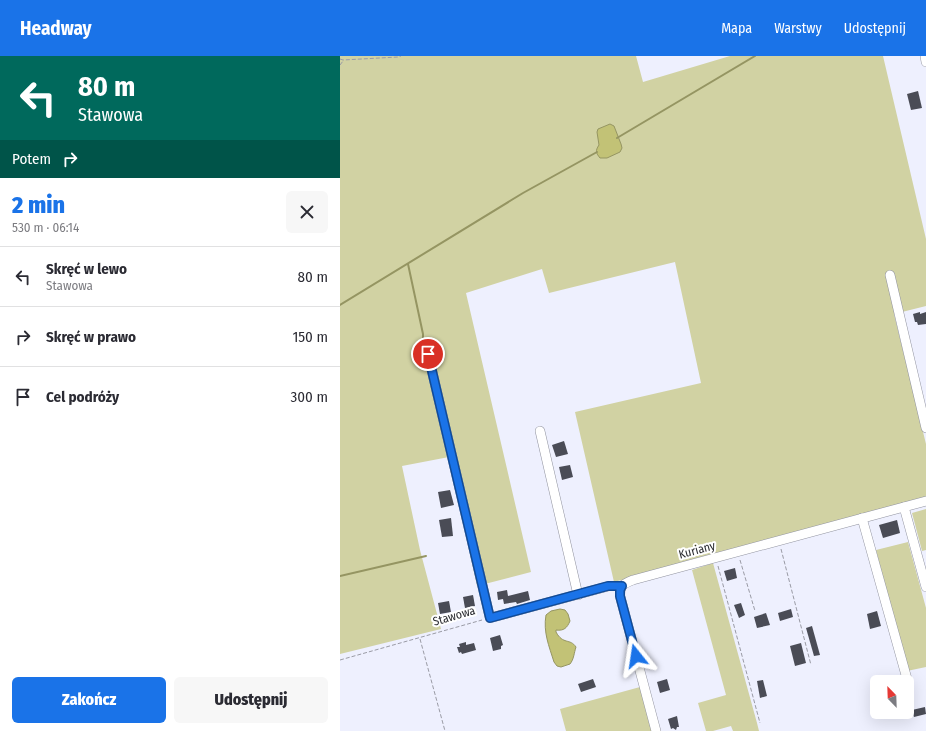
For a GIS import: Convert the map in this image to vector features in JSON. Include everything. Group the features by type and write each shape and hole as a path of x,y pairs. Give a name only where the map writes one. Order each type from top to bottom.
{"street":[{"path":"925,56 926,62"},
{"path":"890,276 926,428"},
{"path":"428,354 490,618"},
{"path":"540,431 578,595"},
{"name":"Kuriany","path":"622,586 633,580 926,501"},
{"path":"904,507 926,587"},
{"path":"862,518 906,675"},
{"name":"Stawowa","path":"490,618 608,586 622,586"},
{"path":"622,586 620,596 656,731"}],"path":[{"path":"340,60 401,56"},
{"path":"340,65 343,60"},
{"path":"778,540 812,665"},
{"path":"738,551 755,611"},
{"path":"716,557 760,723"},
{"name":"Stawowa","path":"340,660 490,618"},
{"path":"420,638 445,731"}],"green space":[{"path":"340,56 636,56 643,82 730,56 883,56 926,239 926,306 894,314 926,444 926,497 614,582 575,412 701,383 675,262 549,293 542,269 466,293 531,572 477,586 449,457 402,466 420,550 441,629 340,654"},
{"path":"926,509 926,550 922,551 912,513"},
{"path":"908,542 926,608 926,667 907,671 876,550"},
{"path":"713,563 759,731 733,731 731,726 713,731 706,731 698,703 726,695 692,570"},
{"path":"640,687 653,731 566,731 560,709"}],"shaded area":[{"path":"610,124 614,126 622,148 620,152 607,158 600,158 596,152 599,145 597,132 598,129"},
{"path":"560,609 565,610 570,621 568,626 561,630 556,630 556,632 561,639 574,644 576,647 570,664 561,667 557,666 554,662 545,627 546,615 551,611"}],"building":[{"path":"918,91 922,108 911,110 907,94"},
{"path":"920,312 920,314 926,312 926,324 918,325 917,322 915,322 913,314"},
{"path":"564,441 568,454 556,457 552,445"},
{"path":"570,465 573,477 562,480 559,467"},
{"path":"450,490 454,505 441,508 438,492"},
{"path":"451,518 453,536 442,537 439,520"},
{"path":"897,520 900,533 883,538 879,525"},
{"path":"735,568 737,578 727,581 724,571"},
{"path":"507,590 508,596 528,591 530,600 517,604 516,602 504,604 503,599 498,600 497,592"},
{"path":"473,595 475,606 465,608 463,597"},
{"path":"449,601 451,612 440,614 438,603"},
{"path":"741,603 745,615 739,618 734,605"},
{"path":"791,609 793,617 780,621 778,613"},
{"path":"877,611 881,626 870,629 867,614"},
{"path":"766,613 770,625 757,628 754,617"},
{"path":"812,626 820,655 814,656 806,628"},
{"path":"500,635 503,645 501,646 501,649 493,651 490,638"},
{"path":"466,642 466,645 474,643 476,650 462,654 461,652 459,653 457,647 460,647 459,644"},
{"path":"801,643 806,663 795,666 790,646"},
{"path":"593,679 596,687 581,692 578,684"},
{"path":"667,679 670,690 660,693 657,682"},
{"path":"763,680 767,696 760,698 757,681"},
{"path":"925,707 926,714 914,717 914,710"},
{"path":"677,716 679,727 677,727 676,730 673,728 671,729 668,719"}],"waterway":[{"path":"617,138 755,56"},
{"path":"340,305 523,193 597,152"},
{"path":"408,264 423,334 424,353"},
{"path":"340,576 426,556"}],"route":[{"path":"428,354 490,618 608,586 622,586 620,596 636,656"}]}
